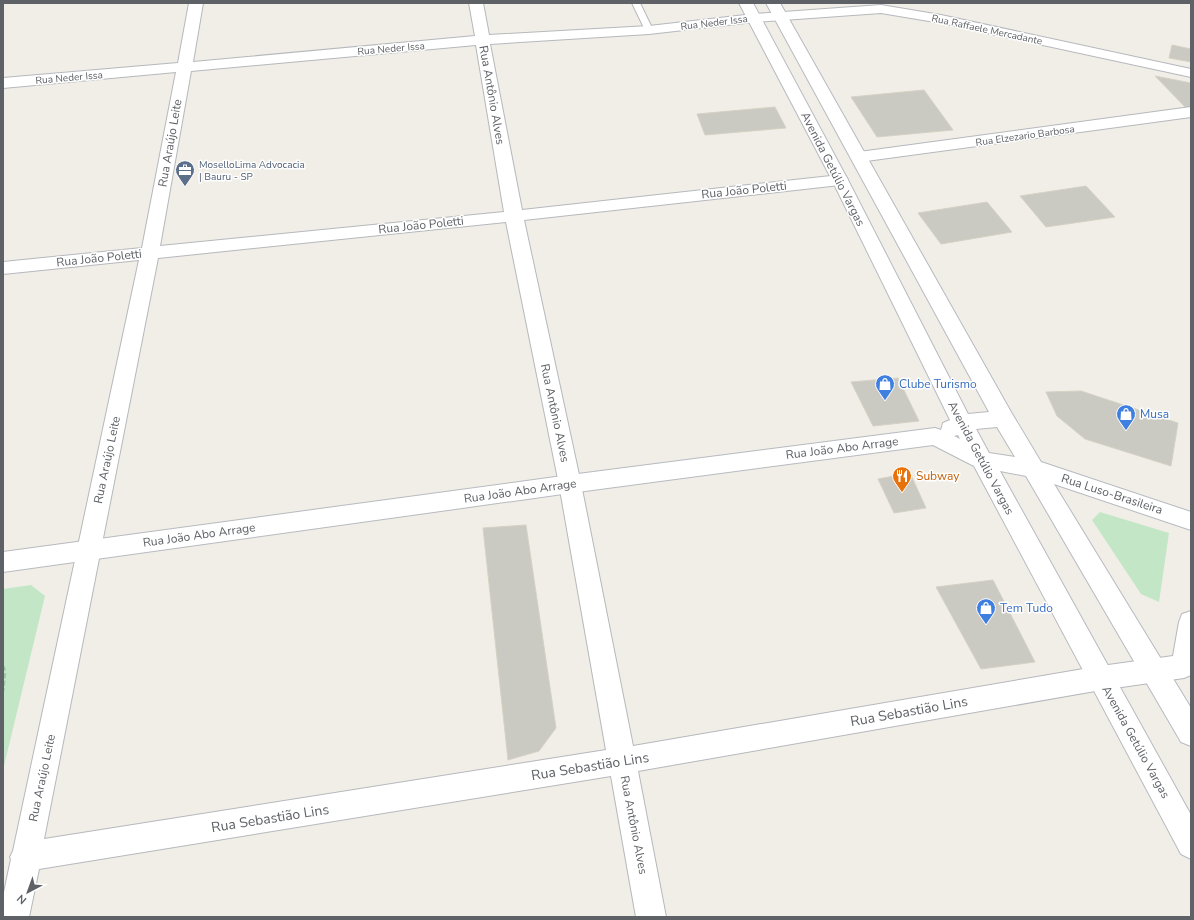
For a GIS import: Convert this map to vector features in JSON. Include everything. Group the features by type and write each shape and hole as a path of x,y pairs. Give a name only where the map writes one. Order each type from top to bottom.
{"street":[{"name":"Rua Araújo Leite","path":"14,917 150,253 196,3"},
{"name":"Rua Antônio Alves","path":"476,3 514,216 570,484 651,917"},
{"name":"Rua Neder Issa","path":"3,83 483,40 649,30 750,10 776,9"},
{"name":"Rua Raffaele Mercadante","path":"776,9 881,9 943,14 1191,73"},
{"path":"776,9 1003,418 1191,733"},
{"name":"Avenida Getúlio Vargas","path":"750,10 840,180 962,423 1191,844"},
{"name":"Rua Elzezario Barbosa","path":"859,157 1191,112"},
{"name":"Rua João Poletti","path":"3,268 514,216 840,180"},
{"name":"Rua João Abo Arrage","path":"3,562 570,484 935,436 962,423 1003,418"},
{"path":"935,436 982,460 1032,468"},
{"name":"Rua Luso-Brasileira","path":"1032,468 1191,521"},
{"name":"Rua Sebastião Lins","path":"25,858 621,761 1101,678 1184,666 1191,622"}],"lane":[{"path":"636,3 649,30"}],"path":[{"path":"3,666 5,671 3,691"}],"green space":[{"path":"1100,512 1169,533 1159,602 1141,594 1092,520"},
{"path":"31,585 45,596 3,770 3,589"}],"building":[{"path":"1172,45 1191,49 1191,62 1169,58"},
{"path":"1155,76 1191,83 1191,109 1187,109"},
{"path":"924,90 953,130 877,137 851,97"},
{"path":"775,107 786,128 705,135 697,114"},
{"path":"1086,186 1115,217 1046,227 1020,196"},
{"path":"987,202 1012,232 941,244 918,213"},
{"name":"Clube Turismo","path":"898,378 919,421 873,426 851,382"},
{"name":"Musa","path":"1081,391 1178,423 1171,466 1085,439 1057,416 1046,392"},
{"name":"Subway","path":"910,473 926,508 894,513 878,479"},
{"path":"526,525 556,728 539,751 508,760 483,528"},
{"name":"Tem Tudo","path":"993,580 1035,662 981,669 936,587"}],"place":[{"name":"MoselloLima Advocacia | Bauru - SP","path":"185,187"},
{"name":"Clube Turismo","path":"885,401"},
{"name":"Musa","path":"1126,431"},
{"name":"Subway","path":"902,493"},
{"name":"Tem Tudo","path":"986,625"}]}
